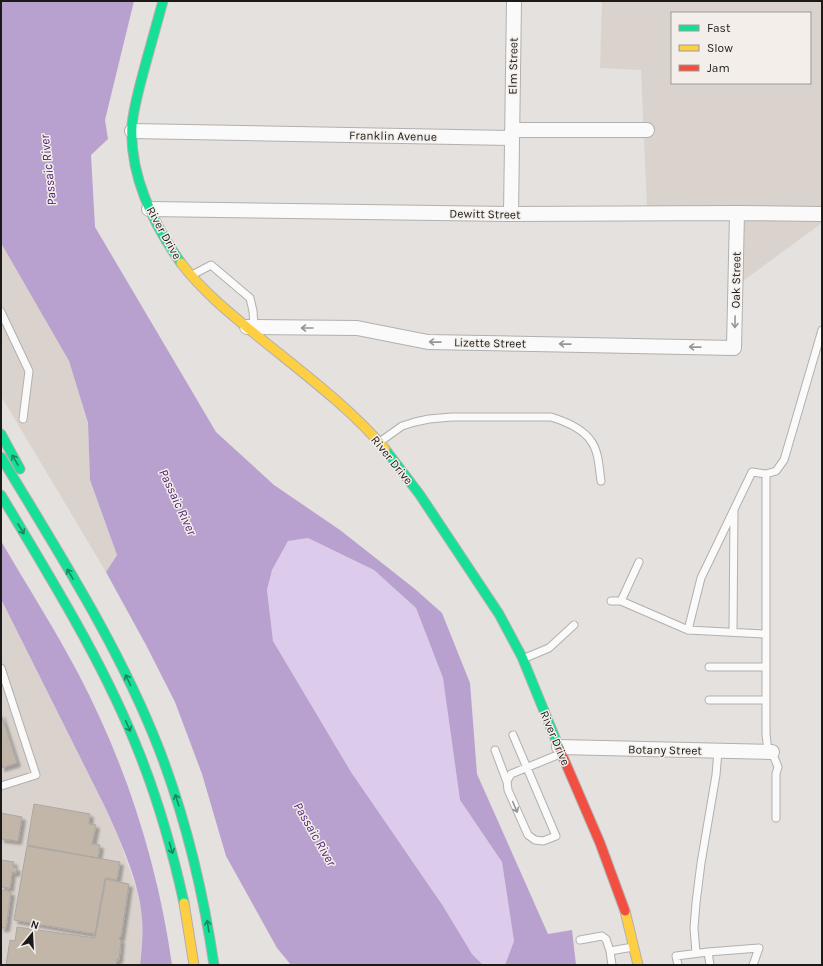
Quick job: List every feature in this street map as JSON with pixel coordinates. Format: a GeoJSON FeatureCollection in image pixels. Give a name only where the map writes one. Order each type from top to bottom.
{"type":"FeatureCollection","features":[{"type":"Feature","properties":{"kind":"main road","name":"River Drive"},"geometry":{"type":"LineString","coordinates":[[163,1],[141,80],[135,106],[132,131],[135,162],[149,208],[175,257],[190,276],[218,304],[250,327],[366,428],[390,454],[478,581],[510,633],[612,870],[626,910],[638,965]]}},
{"type":"Feature","properties":{"kind":"main road"},"geometry":{"type":"LineString","coordinates":[[1,434],[24,475]]}},
{"type":"Feature","properties":{"kind":"main road"},"geometry":{"type":"LineString","coordinates":[[1,457],[81,592],[116,656],[154,738],[181,813],[206,911],[214,965]]}},
{"type":"Feature","properties":{"kind":"main road"},"geometry":{"type":"LineString","coordinates":[[1,496],[75,621],[99,665],[129,727],[163,819],[187,914],[194,965]]}},
{"type":"Feature","properties":{"kind":"main road"},"geometry":{"type":"LineString","coordinates":[[61,539],[79,572],[116,656]]}},
{"type":"Feature","properties":{"kind":"main road"},"geometry":{"type":"LineString","coordinates":[[45,588],[99,665]]}},
{"type":"Feature","properties":{"kind":"street","name":"Elm Street"},"geometry":{"type":"LineString","coordinates":[[511,214],[514,1]]}},
{"type":"Feature","properties":{"kind":"street","name":"Franklin Avenue"},"geometry":{"type":"LineString","coordinates":[[132,131],[512,134],[647,130]]}},
{"type":"Feature","properties":{"kind":"street","name":"Dewitt Street"},"geometry":{"type":"LineString","coordinates":[[149,208],[511,214],[822,214]]}},
{"type":"Feature","properties":{"kind":"street","name":"Oak Street"},"geometry":{"type":"LineString","coordinates":[[734,348],[737,213]]}},
{"type":"Feature","properties":{"kind":"street","name":"Lizette Street"},"geometry":{"type":"LineString","coordinates":[[250,327],[357,328],[428,342],[734,348]]}},
{"type":"Feature","properties":{"kind":"street","name":"Botany Street"},"geometry":{"type":"LineString","coordinates":[[560,750],[770,752]]}},
{"type":"Feature","properties":{"kind":"lane"},"geometry":{"type":"LineString","coordinates":[[190,276],[211,265],[250,298],[253,311],[250,327]]}},
{"type":"Feature","properties":{"kind":"lane"},"geometry":{"type":"LineString","coordinates":[[1,312],[29,371],[23,419]]}},
{"type":"Feature","properties":{"kind":"lane"},"geometry":{"type":"LineString","coordinates":[[688,630],[701,578],[752,472],[766,474],[776,471],[784,460],[822,330]]}},
{"type":"Feature","properties":{"kind":"lane"},"geometry":{"type":"LineString","coordinates":[[379,442],[402,426],[415,422],[452,417],[551,417],[566,421],[591,441],[598,459],[601,481]]}},
{"type":"Feature","properties":{"kind":"lane"},"geometry":{"type":"LineString","coordinates":[[766,474],[766,734],[770,752],[778,767],[776,774],[776,818]]}},
{"type":"Feature","properties":{"kind":"lane"},"geometry":{"type":"LineString","coordinates":[[734,509],[734,632]]}},
{"type":"Feature","properties":{"kind":"lane"},"geometry":{"type":"LineString","coordinates":[[622,601],[639,562]]}},
{"type":"Feature","properties":{"kind":"lane"},"geometry":{"type":"LineString","coordinates":[[611,601],[622,601],[688,630],[766,634]]}},
{"type":"Feature","properties":{"kind":"lane"},"geometry":{"type":"LineString","coordinates":[[522,660],[549,648],[574,625]]}},
{"type":"Feature","properties":{"kind":"lane"},"geometry":{"type":"LineString","coordinates":[[709,667],[766,667]]}},
{"type":"Feature","properties":{"kind":"lane"},"geometry":{"type":"LineString","coordinates":[[1,668],[36,775],[1,786]]}},
{"type":"Feature","properties":{"kind":"lane"},"geometry":{"type":"LineString","coordinates":[[709,700],[766,700]]}},
{"type":"Feature","properties":{"kind":"lane"},"geometry":{"type":"LineString","coordinates":[[495,750],[507,782],[508,790],[528,835],[535,840],[543,841],[556,836],[513,735]]}},
{"type":"Feature","properties":{"kind":"lane"},"geometry":{"type":"LineString","coordinates":[[507,782],[511,774],[560,750]]}},
{"type":"Feature","properties":{"kind":"lane"},"geometry":{"type":"LineString","coordinates":[[696,953],[694,928],[696,903],[701,863],[716,775],[718,751]]}},
{"type":"Feature","properties":{"kind":"lane"},"geometry":{"type":"LineString","coordinates":[[580,940],[602,936],[606,939],[612,965]]}},
{"type":"Feature","properties":{"kind":"lane"},"geometry":{"type":"LineString","coordinates":[[610,951],[635,947]]}},
{"type":"Feature","properties":{"kind":"lane"},"geometry":{"type":"LineString","coordinates":[[678,965],[676,956],[758,948],[753,965]]}},
{"type":"Feature","properties":{"kind":"lane"},"geometry":{"type":"LineString","coordinates":[[708,952],[710,965]]}},
{"type":"Feature","properties":{"kind":"shaded area"},"geometry":{"type":"Polygon","coordinates":[[[602,1],[822,1],[822,223],[743,281],[740,211],[647,207],[641,70],[600,68],[602,1]]]}},
{"type":"Feature","properties":{"kind":"shaded area"},"geometry":{"type":"Polygon","coordinates":[[[1,243],[69,361],[88,424],[90,480],[117,555],[106,572],[1,396],[1,243]]]}},
{"type":"Feature","properties":{"kind":"shaded area"},"geometry":{"type":"Polygon","coordinates":[[[308,538],[374,570],[416,608],[443,678],[460,800],[502,862],[514,941],[505,965],[483,965],[472,954],[443,906],[351,772],[273,641],[267,590],[272,570],[288,541],[308,538]]]}},
{"type":"Feature","properties":{"kind":"shaded area"},"geometry":{"type":"Polygon","coordinates":[[[1,599],[105,807],[119,839],[138,894],[142,917],[140,965],[1,965],[1,599]]]}},
{"type":"Feature","properties":{"kind":"water","name":"Passaic River"},"geometry":{"type":"Polygon","coordinates":[[[1,1],[134,1],[105,120],[108,139],[91,155],[95,227],[216,432],[274,485],[340,530],[415,589],[442,613],[470,683],[477,774],[548,934],[572,930],[576,965],[505,965],[514,941],[502,862],[460,800],[443,678],[416,608],[374,570],[308,538],[288,541],[272,570],[267,590],[273,641],[351,772],[443,906],[472,954],[483,965],[291,965],[277,948],[226,856],[202,774],[175,702],[106,572],[117,555],[90,480],[88,423],[69,361],[1,243],[1,1]]]}},
{"type":"Feature","properties":{"kind":"water"},"geometry":{"type":"Polygon","coordinates":[[[1,541],[70,658],[96,709],[111,744],[138,816],[149,853],[166,927],[172,965],[140,965],[142,919],[133,876],[123,847],[105,807],[1,599],[1,541]]]}},
{"type":"Feature","properties":{"kind":"building"},"geometry":{"type":"Polygon","coordinates":[[[1,714],[17,763],[1,768],[1,714]]]}},
{"type":"Feature","properties":{"kind":"building"},"geometry":{"type":"Polygon","coordinates":[[[34,804],[90,814],[89,824],[96,825],[92,844],[100,845],[98,858],[27,845],[34,804]]]}},
{"type":"Feature","properties":{"kind":"building"},"geometry":{"type":"Polygon","coordinates":[[[1,813],[22,817],[18,841],[1,839],[1,813]]]}},
{"type":"Feature","properties":{"kind":"building"},"geometry":{"type":"Polygon","coordinates":[[[27,846],[120,862],[117,880],[105,878],[95,934],[14,920],[27,846]]]}},
{"type":"Feature","properties":{"kind":"building"},"geometry":{"type":"Polygon","coordinates":[[[1,860],[14,862],[13,867],[17,868],[16,873],[12,872],[10,888],[1,887],[1,860]]]}},
{"type":"Feature","properties":{"kind":"building"},"geometry":{"type":"Polygon","coordinates":[[[106,879],[129,884],[121,937],[119,939],[121,940],[119,960],[117,959],[116,965],[6,965],[10,940],[15,941],[17,927],[95,938],[106,879]]]}},
{"type":"Feature","properties":{"kind":"building"},"geometry":{"type":"Polygon","coordinates":[[[1,890],[11,892],[6,928],[1,928],[1,890]]]}},
{"type":"Feature","properties":{"kind":"traffic: fast"},"geometry":{"type":"LineString","coordinates":[[163,1],[136,103],[132,125],[132,143],[134,162],[145,198],[161,232],[181,263]]}},
{"type":"Feature","properties":{"kind":"traffic: fast"},"geometry":{"type":"LineString","coordinates":[[1,434],[20,469]]}},
{"type":"Feature","properties":{"kind":"traffic: fast"},"geometry":{"type":"LineString","coordinates":[[385,449],[420,495],[499,614],[522,657],[560,750]]}},
{"type":"Feature","properties":{"kind":"traffic: fast"},"geometry":{"type":"LineString","coordinates":[[1,457],[106,636],[143,711],[159,749],[169,775],[199,883],[214,965]]}},
{"type":"Feature","properties":{"kind":"traffic: fast"},"geometry":{"type":"LineString","coordinates":[[1,495],[76,622],[126,721],[147,773],[159,810],[184,903]]}},
{"type":"Feature","properties":{"kind":"traffic: slow"},"geometry":{"type":"LineString","coordinates":[[181,263],[218,303],[309,377],[356,419],[385,449]]}},
{"type":"Feature","properties":{"kind":"traffic: slow"},"geometry":{"type":"LineString","coordinates":[[184,903],[194,965]]}},
{"type":"Feature","properties":{"kind":"traffic: slow"},"geometry":{"type":"LineString","coordinates":[[625,911],[638,965]]}},
{"type":"Feature","properties":{"kind":"traffic: jam"},"geometry":{"type":"LineString","coordinates":[[560,750],[600,843],[625,911]]}}]}
